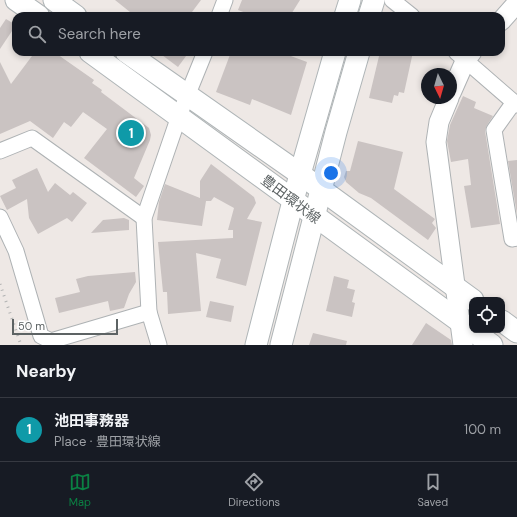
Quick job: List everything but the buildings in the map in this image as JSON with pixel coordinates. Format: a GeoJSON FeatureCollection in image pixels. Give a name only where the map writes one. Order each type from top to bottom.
{"type":"FeatureCollection","features":[{"type":"Feature","properties":{"kind":"main road"},"geometry":{"type":"LineString","coordinates":[[16,0],[33,12]]}},
{"type":"Feature","properties":{"kind":"main road"},"geometry":{"type":"LineString","coordinates":[[54,0],[70,12]]}},
{"type":"Feature","properties":{"kind":"main road"},"geometry":{"type":"LineString","coordinates":[[346,12],[350,0]]}},
{"type":"Feature","properties":{"kind":"main road"},"geometry":{"type":"LineString","coordinates":[[370,12],[374,0]]}},
{"type":"Feature","properties":{"kind":"main road","name":"豊田環状線"},"geometry":{"type":"LineString","coordinates":[[96,56],[460,324],[492,345]]}},
{"type":"Feature","properties":{"kind":"main road","name":"豊田環状線"},"geometry":{"type":"LineString","coordinates":[[132,56],[300,174],[469,298]]}},
{"type":"Feature","properties":{"kind":"main road"},"geometry":{"type":"LineString","coordinates":[[256,345],[300,174],[334,56]]}},
{"type":"Feature","properties":{"kind":"main road"},"geometry":{"type":"LineString","coordinates":[[281,345],[336,132],[358,56]]}},
{"type":"Feature","properties":{"kind":"street"},"geometry":{"type":"LineString","coordinates":[[220,12],[225,0]]}},
{"type":"Feature","properties":{"kind":"street"},"geometry":{"type":"LineString","coordinates":[[392,0],[407,12]]}},
{"type":"Feature","properties":{"kind":"street"},"geometry":{"type":"LineString","coordinates":[[505,16],[517,3]]}},
{"type":"Feature","properties":{"kind":"street"},"geometry":{"type":"LineString","coordinates":[[159,345],[149,312],[144,218],[179,116],[203,56]]}},
{"type":"Feature","properties":{"kind":"street"},"geometry":{"type":"LineString","coordinates":[[457,76],[464,56]]}},
{"type":"Feature","properties":{"kind":"street"},"geometry":{"type":"LineString","coordinates":[[467,56],[515,103],[494,130],[512,239],[517,238]]}},
{"type":"Feature","properties":{"kind":"street"},"geometry":{"type":"LineString","coordinates":[[446,104],[439,122],[436,142],[462,345]]}},
{"type":"Feature","properties":{"kind":"street"},"geometry":{"type":"LineString","coordinates":[[0,152],[32,138],[144,218]]}},
{"type":"Feature","properties":{"kind":"street"},"geometry":{"type":"LineString","coordinates":[[0,217],[16,251],[41,336],[45,342],[149,312]]}},
{"type":"Feature","properties":{"kind":"railway"},"geometry":{"type":"LineString","coordinates":[[0,284],[21,345]]}},
{"type":"Feature","properties":{"kind":"place","name":"池田事務器"},"geometry":{"type":"Point","coordinates":[131,133]}}]}
